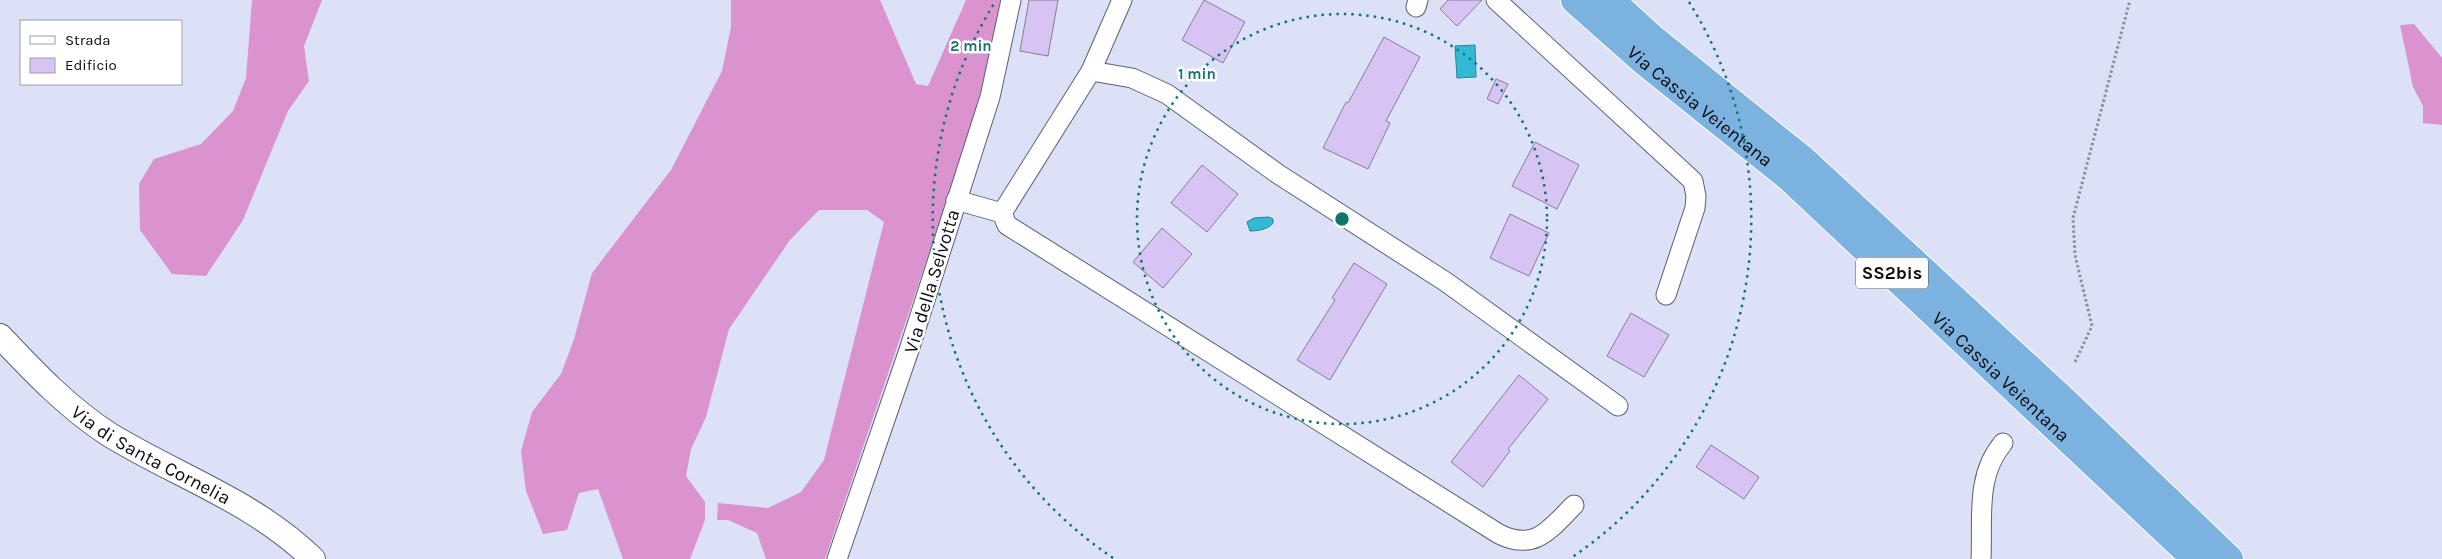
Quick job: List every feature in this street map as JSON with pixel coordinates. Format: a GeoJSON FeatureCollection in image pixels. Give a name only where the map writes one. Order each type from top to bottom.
{"type":"FeatureCollection","features":[{"type":"Feature","properties":{"kind":"highway","name":"Via Cassia Veientana"},"geometry":{"type":"LineString","coordinates":[[1575,0],[1644,61],[1788,177],[2196,559]]}},
{"type":"Feature","properties":{"kind":"highway","name":"Via Cassia Veientana"},"geometry":{"type":"LineString","coordinates":[[1610,0],[1654,40],[1803,160],[2063,400],[2228,559]]}},
{"type":"Feature","properties":{"kind":"street","name":"Via della Selvotta"},"geometry":{"type":"LineString","coordinates":[[837,559],[910,350],[990,97],[1011,0]]}},
{"type":"Feature","properties":{"kind":"street"},"geometry":{"type":"LineString","coordinates":[[1002,213],[1091,71],[1122,0]]}},
{"type":"Feature","properties":{"kind":"street"},"geometry":{"type":"LineString","coordinates":[[1496,0],[1693,181],[1696,196],[1694,208],[1666,295]]}},
{"type":"Feature","properties":{"kind":"street"},"geometry":{"type":"LineString","coordinates":[[1091,71],[1132,78],[1167,94],[1278,174],[1446,282],[1618,406]]}},
{"type":"Feature","properties":{"kind":"street"},"geometry":{"type":"LineString","coordinates":[[956,200],[1002,213],[1007,224],[1499,534],[1519,541],[1532,540],[1550,529],[1574,505]]}},
{"type":"Feature","properties":{"kind":"street","name":"Via di Santa Cornelia"},"geometry":{"type":"LineString","coordinates":[[0,336],[53,388],[107,433],[227,496],[283,534],[312,559]]}},
{"type":"Feature","properties":{"kind":"street"},"geometry":{"type":"LineString","coordinates":[[1981,559],[1983,483],[1990,462],[2003,443]]}},
{"type":"Feature","properties":{"kind":"path"},"geometry":{"type":"LineString","coordinates":[[2075,362],[2092,326],[2075,255],[2073,218],[2130,0]]}},
{"type":"Feature","properties":{"kind":"shaded area"},"geometry":{"type":"Polygon","coordinates":[[[252,0],[322,0],[304,46],[309,81],[288,111],[243,220],[206,276],[172,274],[140,230],[139,184],[154,159],[201,144],[233,111],[246,78],[252,0]]]}},
{"type":"Feature","properties":{"kind":"shaded area"},"geometry":{"type":"Polygon","coordinates":[[[731,0],[880,0],[916,84],[928,86],[966,0],[1006,0],[970,133],[825,559],[766,559],[757,533],[728,520],[717,520],[718,503],[768,508],[801,492],[824,460],[884,222],[867,210],[819,210],[790,240],[729,329],[706,417],[691,449],[686,476],[705,502],[705,520],[690,559],[623,559],[598,489],[579,493],[567,530],[543,534],[526,491],[521,451],[532,412],[561,374],[574,339],[592,273],[671,170],[722,71],[731,27],[731,0]]]}},
{"type":"Feature","properties":{"kind":"shaded area"},"geometry":{"type":"Polygon","coordinates":[[[2414,24],[2442,58],[2442,125],[2423,123],[2423,106],[2413,87],[2400,25],[2414,24]]]}},
{"type":"Feature","properties":{"kind":"water"},"geometry":{"type":"Polygon","coordinates":[[[1475,45],[1476,77],[1457,78],[1455,46],[1475,45]]]}},
{"type":"Feature","properties":{"kind":"water"},"geometry":{"type":"Polygon","coordinates":[[[1269,217],[1273,219],[1273,223],[1269,227],[1250,231],[1247,222],[1254,218],[1269,217]]]}},
{"type":"Feature","properties":{"kind":"building"},"geometry":{"type":"Polygon","coordinates":[[[1029,0],[1058,0],[1048,56],[1020,51],[1029,0]]]}},
{"type":"Feature","properties":{"kind":"building"},"geometry":{"type":"Polygon","coordinates":[[[1204,0],[1245,22],[1223,63],[1182,40],[1204,0]]]}},
{"type":"Feature","properties":{"kind":"building"},"geometry":{"type":"Polygon","coordinates":[[[1448,0],[1482,0],[1457,26],[1440,9],[1448,0]]]}},
{"type":"Feature","properties":{"kind":"building"},"geometry":{"type":"Polygon","coordinates":[[[1384,37],[1420,57],[1386,121],[1390,123],[1368,169],[1323,148],[1346,102],[1348,103],[1384,37]]]}},
{"type":"Feature","properties":{"kind":"building"},"geometry":{"type":"Polygon","coordinates":[[[1496,79],[1508,84],[1498,104],[1487,99],[1496,79]]]}},
{"type":"Feature","properties":{"kind":"building"},"geometry":{"type":"Polygon","coordinates":[[[1535,142],[1579,165],[1557,209],[1512,186],[1535,142]]]}},
{"type":"Feature","properties":{"kind":"building"},"geometry":{"type":"Polygon","coordinates":[[[1202,165],[1238,194],[1207,232],[1171,203],[1202,165]]]}},
{"type":"Feature","properties":{"kind":"building"},"geometry":{"type":"Polygon","coordinates":[[[1510,214],[1549,233],[1529,276],[1490,258],[1510,214]]]}},
{"type":"Feature","properties":{"kind":"building"},"geometry":{"type":"Polygon","coordinates":[[[1162,228],[1192,254],[1163,288],[1133,262],[1162,228]]]}},
{"type":"Feature","properties":{"kind":"building"},"geometry":{"type":"Polygon","coordinates":[[[1354,263],[1387,284],[1330,380],[1297,360],[1335,300],[1332,298],[1354,263]]]}},
{"type":"Feature","properties":{"kind":"building"},"geometry":{"type":"Polygon","coordinates":[[[1631,313],[1669,335],[1644,377],[1607,356],[1631,313]]]}},
{"type":"Feature","properties":{"kind":"building"},"geometry":{"type":"Polygon","coordinates":[[[1519,375],[1548,399],[1508,449],[1510,451],[1483,487],[1451,462],[1519,375]]]}},
{"type":"Feature","properties":{"kind":"building"},"geometry":{"type":"Polygon","coordinates":[[[1711,445],[1759,477],[1744,499],[1696,467],[1711,445]]]}}]}
